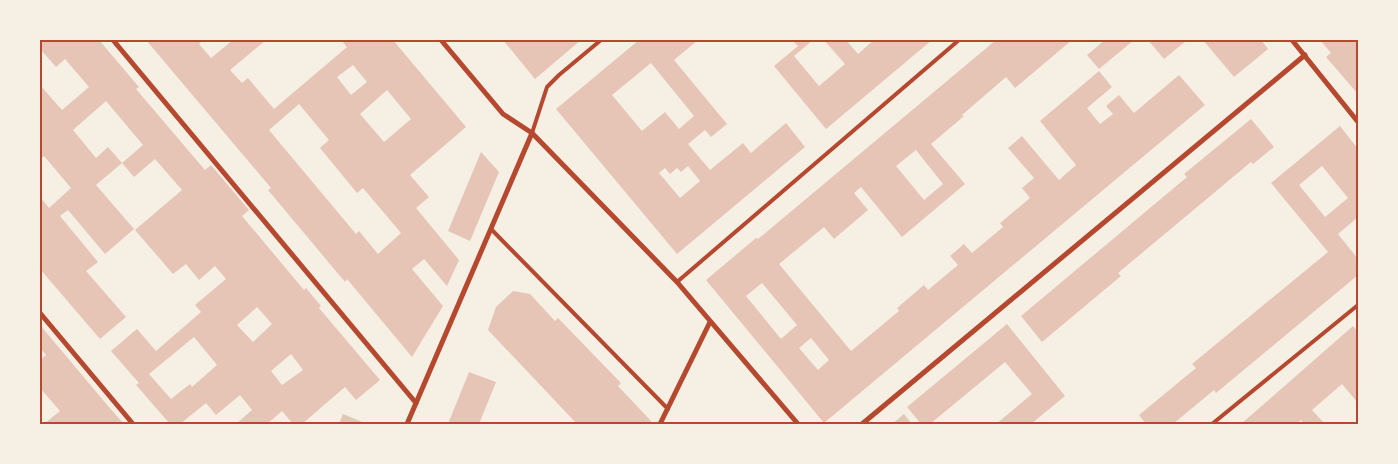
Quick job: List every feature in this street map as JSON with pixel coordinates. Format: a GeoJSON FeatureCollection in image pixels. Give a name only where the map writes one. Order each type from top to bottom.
{"type":"FeatureCollection","features":[{"type":"Feature","properties":{"kind":"street"},"geometry":{"type":"LineString","coordinates":[[113,40],[416,403]]}},
{"type":"Feature","properties":{"kind":"street"},"geometry":{"type":"LineString","coordinates":[[441,40],[503,114],[532,133],[677,282],[798,424]]}},
{"type":"Feature","properties":{"kind":"street"},"geometry":{"type":"LineString","coordinates":[[1292,40],[1358,122]]}},
{"type":"Feature","properties":{"kind":"street"},"geometry":{"type":"LineString","coordinates":[[862,424],[1304,55]]}},
{"type":"Feature","properties":{"kind":"street"},"geometry":{"type":"LineString","coordinates":[[408,424],[532,133]]}},
{"type":"Feature","properties":{"kind":"street"},"geometry":{"type":"LineString","coordinates":[[40,312],[133,424]]}},
{"type":"Feature","properties":{"kind":"street"},"geometry":{"type":"LineString","coordinates":[[660,424],[710,322]]}},
{"type":"Feature","properties":{"kind":"lane"},"geometry":{"type":"LineString","coordinates":[[532,133],[547,87],[601,40]]}},
{"type":"Feature","properties":{"kind":"lane"},"geometry":{"type":"LineString","coordinates":[[677,282],[959,40]]}},
{"type":"Feature","properties":{"kind":"lane"},"geometry":{"type":"LineString","coordinates":[[491,229],[668,409]]}},
{"type":"Feature","properties":{"kind":"lane"},"geometry":{"type":"LineString","coordinates":[[1212,424],[1358,305]]}},
{"type":"Feature","properties":{"kind":"building"},"geometry":{"type":"Polygon","coordinates":[[[40,40],[99,40],[139,87],[136,89],[205,170],[211,165],[249,210],[242,216],[304,290],[306,288],[321,306],[319,308],[380,380],[356,400],[345,387],[302,424],[293,424],[282,411],[267,424],[236,424],[252,410],[240,395],[216,415],[206,403],[180,424],[170,424],[136,385],[139,383],[111,351],[137,329],[156,351],[201,312],[195,305],[226,279],[215,266],[199,280],[186,264],[173,274],[135,230],[182,190],[155,159],[134,177],[122,163],[96,185],[134,229],[105,254],[68,210],[60,216],[98,262],[86,271],[126,317],[100,339],[40,269],[40,197],[49,208],[71,188],[44,156],[40,159],[40,85],[62,110],[89,87],[65,59],[56,67],[40,50],[40,40]],[[106,101],[73,130],[96,158],[108,147],[122,163],[143,145],[106,101]],[[257,307],[237,325],[253,342],[272,324],[257,307]],[[194,337],[149,374],[171,399],[190,384],[192,387],[217,365],[194,337]],[[291,354],[271,371],[282,385],[303,370],[291,354]]]}},
{"type":"Feature","properties":{"kind":"building"},"geometry":{"type":"Polygon","coordinates":[[[146,40],[203,40],[199,44],[211,58],[233,40],[266,40],[230,70],[242,83],[248,78],[274,109],[347,47],[341,40],[393,40],[466,127],[410,175],[429,197],[416,208],[459,260],[447,286],[424,259],[412,269],[443,306],[412,357],[347,279],[345,282],[268,190],[271,188],[146,40]],[[353,65],[337,77],[351,95],[367,82],[353,65]],[[387,90],[360,114],[384,142],[411,119],[387,90]],[[299,104],[269,130],[356,234],[359,231],[378,254],[401,233],[363,188],[357,193],[320,148],[329,140],[299,104]]]}},
{"type":"Feature","properties":{"kind":"building"},"geometry":{"type":"Polygon","coordinates":[[[503,40],[581,40],[535,79],[503,40]]]}},
{"type":"Feature","properties":{"kind":"building"},"geometry":{"type":"Polygon","coordinates":[[[639,40],[698,40],[674,60],[727,124],[711,137],[705,130],[688,144],[710,170],[743,143],[751,153],[786,123],[805,147],[677,254],[556,109],[639,40]],[[651,63],[612,95],[642,131],[665,112],[679,129],[694,116],[651,63]],[[688,166],[681,172],[677,168],[670,174],[665,168],[659,173],[680,198],[700,181],[688,166]]]}},
{"type":"Feature","properties":{"kind":"building"},"geometry":{"type":"Polygon","coordinates":[[[792,40],[813,40],[794,56],[819,86],[845,64],[824,40],[846,40],[858,54],[874,40],[932,40],[826,129],[774,66],[798,46],[792,40]]]}},
{"type":"Feature","properties":{"kind":"building"},"geometry":{"type":"Polygon","coordinates":[[[996,40],[1072,40],[1015,88],[1006,77],[931,144],[965,184],[902,237],[861,187],[854,193],[868,210],[834,239],[824,227],[779,264],[851,351],[899,311],[897,308],[924,285],[928,290],[958,265],[950,256],[964,244],[972,253],[1003,227],[1000,223],[1030,198],[1022,188],[1034,178],[1008,148],[1022,136],[1059,180],[1076,165],[1040,121],[1099,71],[1112,87],[1087,108],[1100,124],[1113,114],[1106,106],[1119,95],[1134,113],[1179,75],[1205,105],[824,423],[706,280],[756,238],[758,239],[996,40]],[[916,150],[896,166],[924,200],[943,184],[916,150]],[[762,283],[746,296],[781,339],[797,325],[762,283]],[[811,338],[799,348],[818,370],[829,360],[811,338]]]}},
{"type":"Feature","properties":{"kind":"building"},"geometry":{"type":"Polygon","coordinates":[[[1105,40],[1134,40],[1099,69],[1087,55],[1105,40]]]}},
{"type":"Feature","properties":{"kind":"building"},"geometry":{"type":"Polygon","coordinates":[[[1148,40],[1187,40],[1164,59],[1148,40]]]}},
{"type":"Feature","properties":{"kind":"building"},"geometry":{"type":"Polygon","coordinates":[[[1203,40],[1261,40],[1268,49],[1234,77],[1203,40]]]}},
{"type":"Feature","properties":{"kind":"building"},"geometry":{"type":"Polygon","coordinates":[[[1320,40],[1358,40],[1358,94],[1326,57],[1331,53],[1320,40]]]}},
{"type":"Feature","properties":{"kind":"building"},"geometry":{"type":"Polygon","coordinates":[[[1251,119],[1274,147],[1253,164],[1251,162],[1118,273],[1121,276],[1042,342],[1021,316],[1187,177],[1184,174],[1251,119]]]}},
{"type":"Feature","properties":{"kind":"building"},"geometry":{"type":"Polygon","coordinates":[[[1340,126],[1358,149],[1358,217],[1338,234],[1358,259],[1358,275],[1216,393],[1214,390],[1173,424],[1146,424],[1139,415],[1196,368],[1192,364],[1328,252],[1271,183],[1340,126]],[[1322,166],[1299,185],[1325,217],[1348,198],[1322,166]]]}},
{"type":"Feature","properties":{"kind":"building"},"geometry":{"type":"Polygon","coordinates":[[[481,152],[499,172],[470,241],[448,231],[481,152]]]}},
{"type":"Feature","properties":{"kind":"building"},"geometry":{"type":"Polygon","coordinates":[[[513,291],[530,294],[555,321],[558,318],[621,383],[618,386],[651,421],[649,424],[577,424],[488,330],[496,307],[513,291]]]}},
{"type":"Feature","properties":{"kind":"building"},"geometry":{"type":"Polygon","coordinates":[[[1007,324],[1065,396],[1031,424],[996,424],[1032,394],[1005,362],[930,424],[921,424],[907,407],[1007,324]]]}},
{"type":"Feature","properties":{"kind":"building"},"geometry":{"type":"Polygon","coordinates":[[[40,325],[124,424],[44,424],[60,411],[40,388],[40,360],[46,355],[40,348],[40,325]]]}},
{"type":"Feature","properties":{"kind":"building"},"geometry":{"type":"Polygon","coordinates":[[[1353,326],[1358,332],[1358,403],[1342,384],[1312,410],[1325,424],[1304,424],[1301,420],[1297,424],[1241,424],[1353,326]]]}},
{"type":"Feature","properties":{"kind":"building"},"geometry":{"type":"Polygon","coordinates":[[[469,372],[496,382],[479,424],[448,424],[469,372]]]}},
{"type":"Feature","properties":{"kind":"building"},"geometry":{"type":"Polygon","coordinates":[[[343,414],[367,424],[339,424],[343,414]]]}},
{"type":"Feature","properties":{"kind":"building"},"geometry":{"type":"Polygon","coordinates":[[[904,414],[912,424],[892,424],[904,414]]]}}]}
